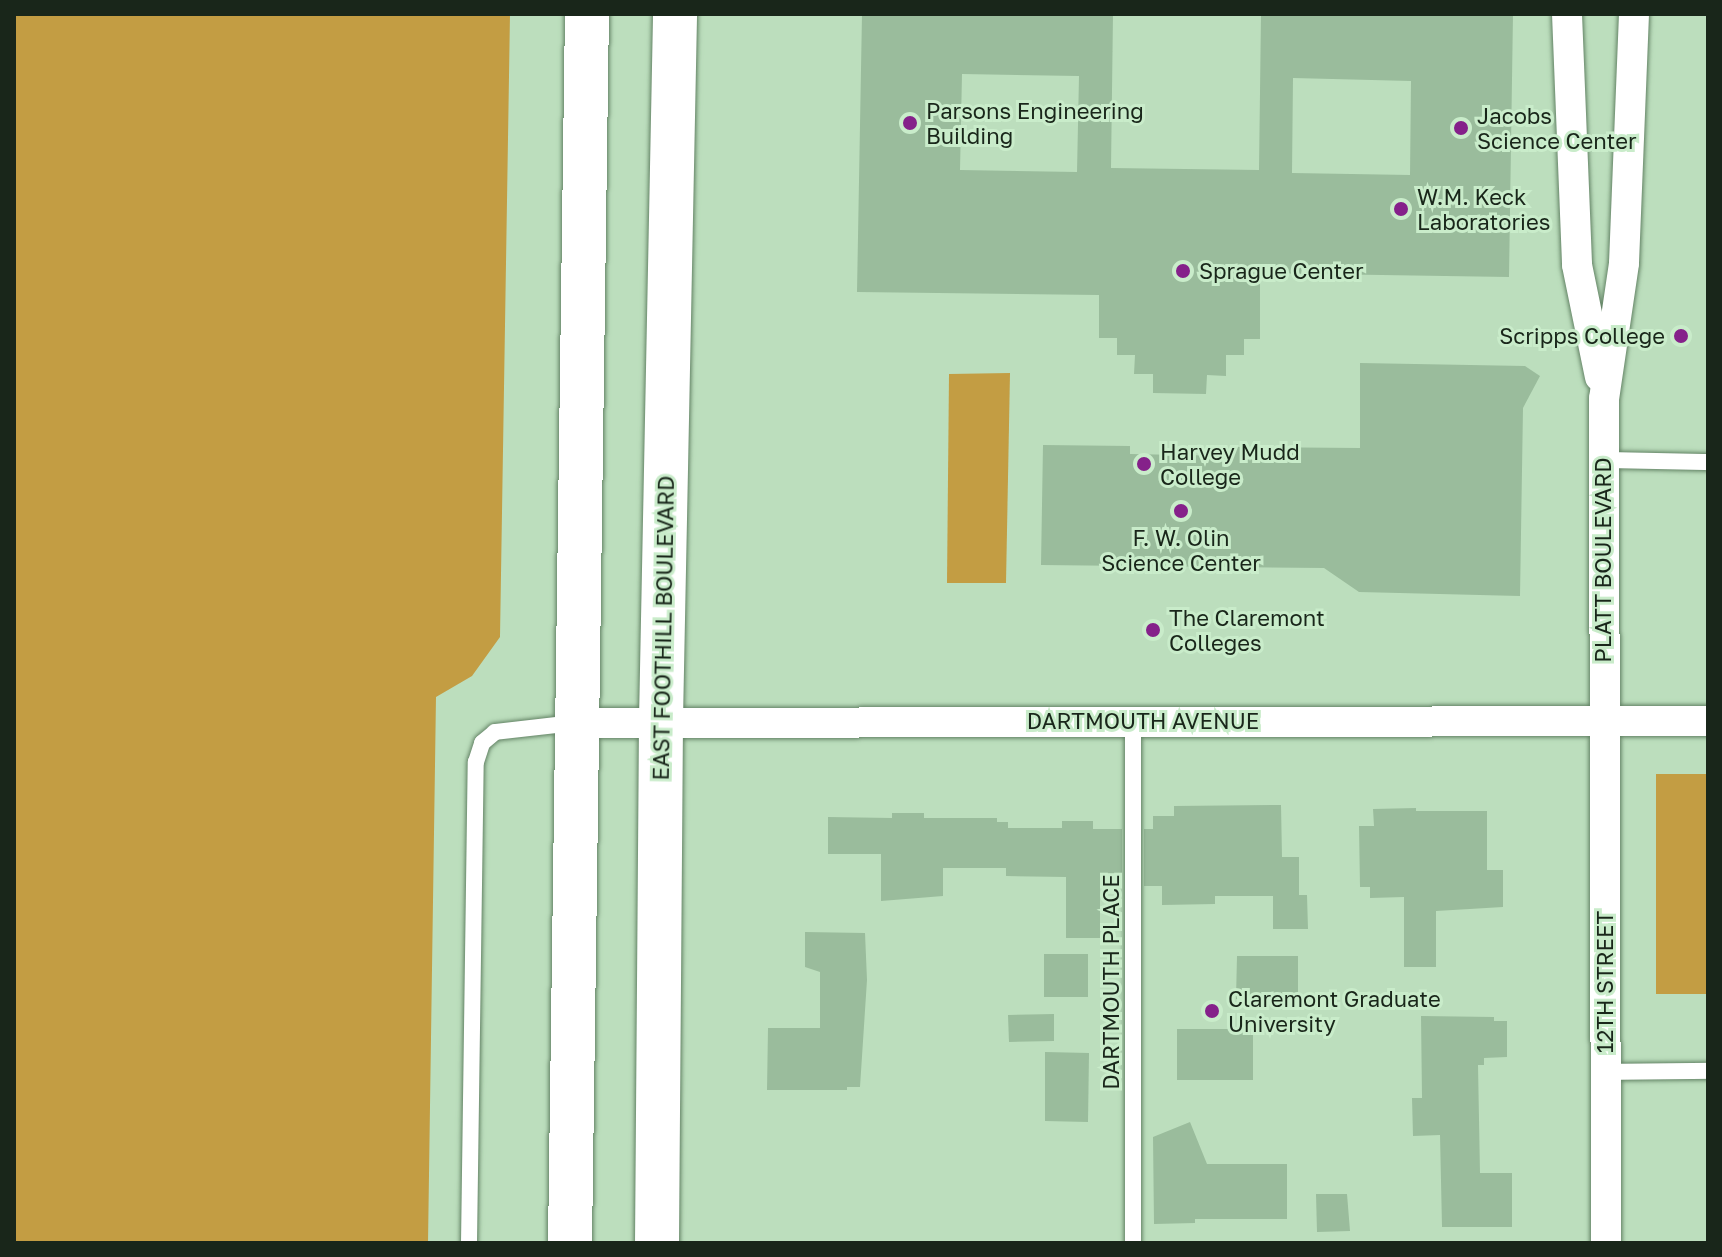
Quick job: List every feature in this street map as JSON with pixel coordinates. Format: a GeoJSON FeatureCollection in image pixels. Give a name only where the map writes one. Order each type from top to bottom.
{"type":"FeatureCollection","features":[{"type":"Feature","properties":{"kind":"main road"},"geometry":{"type":"LineString","coordinates":[[570,1243],[587,14]]}},
{"type":"Feature","properties":{"kind":"main road","name":"EAST FOOTHILL BOULEVARD"},"geometry":{"type":"LineString","coordinates":[[657,1243],[661,720],[675,14]]}},
{"type":"Feature","properties":{"kind":"street","name":"PLATT BOULEVARD"},"geometry":{"type":"LineString","coordinates":[[1567,14],[1577,265],[1604,399]]}},
{"type":"Feature","properties":{"kind":"street","name":"PLATT BOULEVARD"},"geometry":{"type":"LineString","coordinates":[[1602,722],[1604,399],[1624,263],[1634,14]]}},
{"type":"Feature","properties":{"kind":"street","name":"DARTMOUTH AVENUE"},"geometry":{"type":"LineString","coordinates":[[578,723],[661,720],[1708,721]]}},
{"type":"Feature","properties":{"kind":"street","name":"12TH STREET"},"geometry":{"type":"LineString","coordinates":[[1602,722],[1606,1243]]}},
{"type":"Feature","properties":{"kind":"lane"},"geometry":{"type":"LineString","coordinates":[[1604,460],[1708,462]]}},
{"type":"Feature","properties":{"kind":"lane","name":"DARTMOUTH PLACE"},"geometry":{"type":"LineString","coordinates":[[1133,721],[1133,1243]]}},
{"type":"Feature","properties":{"kind":"lane"},"geometry":{"type":"LineString","coordinates":[[469,1243],[476,762],[482,743],[495,732],[578,723]]}},
{"type":"Feature","properties":{"kind":"lane"},"geometry":{"type":"LineString","coordinates":[[1605,1072],[1708,1071]]}},
{"type":"Feature","properties":{"kind":"shaded area"},"geometry":{"type":"Polygon","coordinates":[[[14,14],[510,14],[500,637],[472,676],[436,697],[428,1243],[14,1243],[14,14]]]}},
{"type":"Feature","properties":{"kind":"shaded area"},"geometry":{"type":"Polygon","coordinates":[[[1010,373],[1006,583],[947,583],[949,374],[1010,373]]]}},
{"type":"Feature","properties":{"kind":"shaded area"},"geometry":{"type":"Polygon","coordinates":[[[1656,774],[1708,774],[1708,994],[1656,994],[1656,774]]]}},
{"type":"Feature","properties":{"kind":"building"},"geometry":{"type":"Polygon","coordinates":[[[862,14],[1113,14],[1111,168],[1259,170],[1261,14],[1513,14],[1509,277],[1260,273],[1260,339],[1244,339],[1244,355],[1226,355],[1226,376],[1207,375],[1206,394],[1153,393],[1153,374],[1134,374],[1135,355],[1117,355],[1117,338],[1099,338],[1099,295],[857,292],[862,14]],[[962,74],[960,170],[1077,172],[1079,76],[962,74]],[[1293,78],[1292,173],[1410,175],[1411,81],[1293,78]]]}},
{"type":"Feature","properties":{"kind":"building"},"geometry":{"type":"Polygon","coordinates":[[[1360,363],[1525,366],[1540,376],[1523,408],[1520,596],[1359,592],[1324,568],[1041,565],[1043,445],[1130,446],[1130,454],[1234,456],[1234,447],[1360,448],[1360,363]]]}},
{"type":"Feature","properties":{"kind":"building"},"geometry":{"type":"Polygon","coordinates":[[[1281,805],[1282,857],[1299,857],[1299,895],[1307,895],[1308,929],[1273,929],[1273,896],[1215,896],[1215,904],[1162,905],[1162,886],[1144,886],[1144,829],[1153,829],[1153,816],[1174,816],[1174,806],[1281,805]]]}},
{"type":"Feature","properties":{"kind":"building"},"geometry":{"type":"Polygon","coordinates":[[[1416,808],[1416,811],[1487,811],[1487,870],[1503,870],[1503,907],[1436,911],[1436,967],[1404,967],[1404,897],[1370,898],[1370,887],[1360,887],[1359,826],[1374,826],[1373,809],[1416,808]]]}},
{"type":"Feature","properties":{"kind":"building"},"geometry":{"type":"Polygon","coordinates":[[[892,813],[924,813],[924,818],[997,818],[997,822],[1008,822],[1008,828],[1062,828],[1062,821],[1093,821],[1093,829],[1122,829],[1122,886],[1100,886],[1100,938],[1066,938],[1066,877],[1006,876],[1006,868],[943,868],[943,896],[881,901],[881,854],[828,854],[828,817],[892,818],[892,813]]]}},
{"type":"Feature","properties":{"kind":"building"},"geometry":{"type":"Polygon","coordinates":[[[805,932],[865,933],[867,980],[860,1087],[847,1087],[847,1090],[767,1090],[768,1028],[820,1028],[820,972],[805,967],[805,932]]]}},
{"type":"Feature","properties":{"kind":"building"},"geometry":{"type":"Polygon","coordinates":[[[1044,954],[1088,954],[1088,997],[1044,997],[1044,954]]]}},
{"type":"Feature","properties":{"kind":"building"},"geometry":{"type":"Polygon","coordinates":[[[1237,956],[1298,956],[1298,999],[1236,999],[1237,956]]]}},
{"type":"Feature","properties":{"kind":"building"},"geometry":{"type":"Polygon","coordinates":[[[1054,1014],[1054,1041],[1009,1042],[1008,1015],[1054,1014]]]}},
{"type":"Feature","properties":{"kind":"building"},"geometry":{"type":"Polygon","coordinates":[[[1421,1016],[1494,1017],[1494,1021],[1507,1021],[1507,1057],[1484,1058],[1484,1065],[1478,1065],[1480,1173],[1512,1173],[1512,1227],[1442,1227],[1440,1135],[1413,1136],[1412,1098],[1422,1098],[1421,1016]]]}},
{"type":"Feature","properties":{"kind":"building"},"geometry":{"type":"Polygon","coordinates":[[[1177,1029],[1253,1029],[1253,1080],[1177,1080],[1177,1029]]]}},
{"type":"Feature","properties":{"kind":"building"},"geometry":{"type":"Polygon","coordinates":[[[1045,1052],[1089,1053],[1088,1122],[1045,1121],[1045,1052]]]}},
{"type":"Feature","properties":{"kind":"building"},"geometry":{"type":"Polygon","coordinates":[[[1190,1122],[1207,1164],[1287,1164],[1287,1219],[1195,1219],[1195,1223],[1154,1224],[1153,1137],[1190,1122]]]}},
{"type":"Feature","properties":{"kind":"building"},"geometry":{"type":"Polygon","coordinates":[[[1316,1194],[1347,1194],[1350,1231],[1317,1232],[1316,1194]]]}},
{"type":"Feature","properties":{"kind":"place","name":"Parsons Engineering Building"},"geometry":{"type":"Point","coordinates":[910,123]}},
{"type":"Feature","properties":{"kind":"place","name":"Jacobs Science Center"},"geometry":{"type":"Point","coordinates":[1461,128]}},
{"type":"Feature","properties":{"kind":"place","name":"W.M. Keck Laboratories"},"geometry":{"type":"Point","coordinates":[1401,209]}},
{"type":"Feature","properties":{"kind":"place","name":"Sprague Center"},"geometry":{"type":"Point","coordinates":[1183,271]}},
{"type":"Feature","properties":{"kind":"place","name":"Scripps College"},"geometry":{"type":"Point","coordinates":[1681,336]}},
{"type":"Feature","properties":{"kind":"place","name":"Harvey Mudd College"},"geometry":{"type":"Point","coordinates":[1144,464]}},
{"type":"Feature","properties":{"kind":"place","name":"F. W. Olin Science Center"},"geometry":{"type":"Point","coordinates":[1181,511]}},
{"type":"Feature","properties":{"kind":"place","name":"The Claremont Colleges"},"geometry":{"type":"Point","coordinates":[1153,630]}},
{"type":"Feature","properties":{"kind":"place","name":"Claremont Graduate University"},"geometry":{"type":"Point","coordinates":[1212,1011]}}]}
